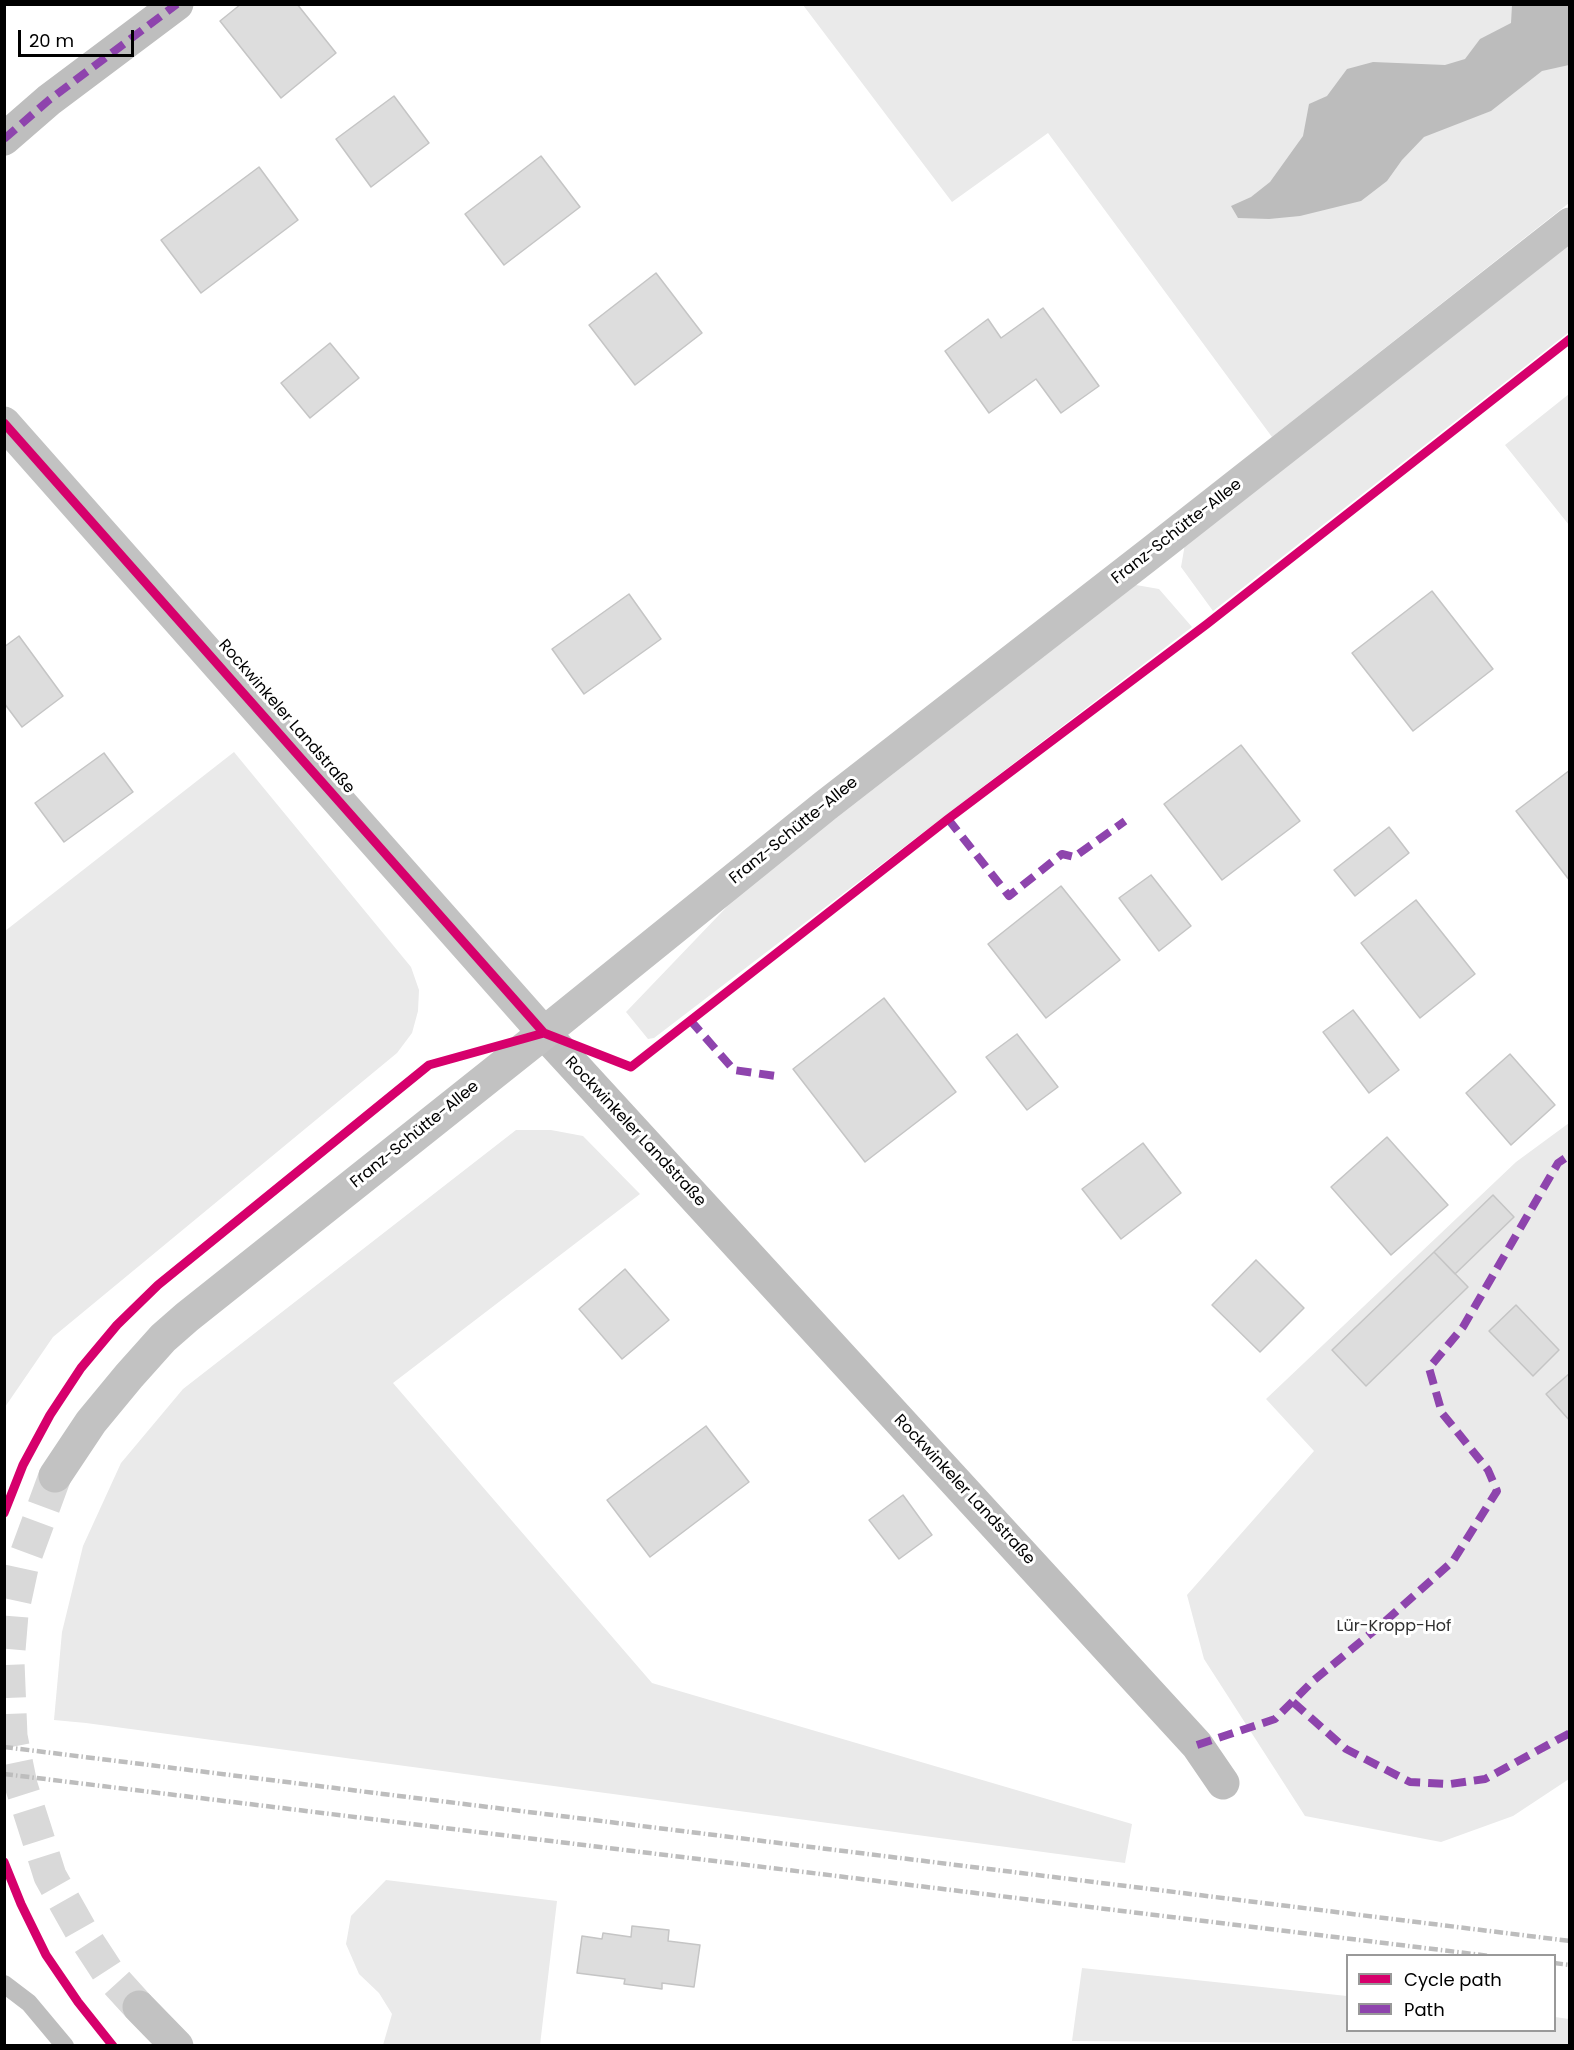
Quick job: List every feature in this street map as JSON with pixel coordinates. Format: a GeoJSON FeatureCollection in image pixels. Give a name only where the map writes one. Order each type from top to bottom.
{"type":"FeatureCollection","features":[{"type":"Feature","properties":{"kind":"main road","name":"Franz-Schütte-Allee"},"geometry":{"type":"LineString","coordinates":[[55,1476],[92,1422],[164,1338],[187,1317],[825,806],[1569,224]]}},
{"type":"Feature","properties":{"kind":"main road","name":"Rockwinkeler Landstraße"},"geometry":{"type":"LineString","coordinates":[[4,423],[544,1033]]}},
{"type":"Feature","properties":{"kind":"main road"},"geometry":{"type":"LineString","coordinates":[[139,2007],[177,2046]]}},
{"type":"Feature","properties":{"kind":"street"},"geometry":{"type":"LineString","coordinates":[[4,140],[49,100],[177,4]]}},
{"type":"Feature","properties":{"kind":"street","name":"Rockwinkeler Landstraße"},"geometry":{"type":"LineString","coordinates":[[544,1033],[1197,1744],[1223,1783]]}},
{"type":"Feature","properties":{"kind":"lane"},"geometry":{"type":"LineString","coordinates":[[4,1984],[29,2003],[65,2046]]}},
{"type":"Feature","properties":{"kind":"green space"},"geometry":{"type":"Polygon","coordinates":[[[803,5],[1569,5],[1569,203],[1272,437],[1048,133],[952,202],[803,5]]]}},
{"type":"Feature","properties":{"kind":"green space"},"geometry":{"type":"Polygon","coordinates":[[[1569,243],[1569,332],[1213,611],[1181,567],[1185,544],[1569,243]]]}},
{"type":"Feature","properties":{"kind":"green space"},"geometry":{"type":"Polygon","coordinates":[[[1569,394],[1569,525],[1505,445],[1569,394]]]}},
{"type":"Feature","properties":{"kind":"green space"},"geometry":{"type":"Polygon","coordinates":[[[1136,585],[1159,589],[1192,627],[654,1038],[648,1039],[626,1012],[741,892],[1136,585]]]}},
{"type":"Feature","properties":{"kind":"green space"},"geometry":{"type":"Polygon","coordinates":[[[234,752],[411,967],[419,990],[418,1011],[412,1033],[397,1053],[53,1337],[5,1407],[5,931],[234,752]]]}},
{"type":"Feature","properties":{"kind":"green space","name":"Lür-Kropp-Hof"},"geometry":{"type":"Polygon","coordinates":[[[1569,1123],[1569,1779],[1513,1816],[1441,1842],[1305,1816],[1204,1659],[1187,1595],[1314,1451],[1266,1399],[1516,1162],[1569,1123]]]}},
{"type":"Feature","properties":{"kind":"green space"},"geometry":{"type":"Polygon","coordinates":[[[516,1130],[551,1130],[583,1136],[640,1194],[393,1383],[652,1683],[1132,1824],[1125,1863],[54,1720],[62,1632],[83,1546],[121,1463],[183,1389],[516,1130]]]}},
{"type":"Feature","properties":{"kind":"green space"},"geometry":{"type":"Polygon","coordinates":[[[386,1880],[557,1901],[540,2045],[383,2045],[392,2014],[379,1993],[359,1974],[346,1944],[351,1916],[386,1880]]]}},
{"type":"Feature","properties":{"kind":"green space"},"geometry":{"type":"Polygon","coordinates":[[[1082,1968],[1346,1996],[1346,2032],[1556,2032],[1556,2017],[1569,2019],[1569,2045],[1072,2041],[1082,1968]]]}},
{"type":"Feature","properties":{"kind":"shaded area"},"geometry":{"type":"Polygon","coordinates":[[[1512,5],[1569,5],[1569,65],[1542,71],[1491,111],[1424,137],[1402,160],[1387,181],[1361,201],[1300,216],[1269,219],[1238,218],[1231,206],[1251,197],[1270,182],[1303,136],[1309,104],[1327,96],[1347,69],[1373,62],[1445,65],[1465,59],[1480,39],[1511,23],[1512,5]]]}},
{"type":"Feature","properties":{"kind":"building"},"geometry":{"type":"Polygon","coordinates":[[[241,4],[297,4],[336,53],[281,98],[220,21],[241,4]]]}},
{"type":"Feature","properties":{"kind":"building"},"geometry":{"type":"Polygon","coordinates":[[[394,96],[429,143],[371,187],[336,139],[394,96]]]}},
{"type":"Feature","properties":{"kind":"building"},"geometry":{"type":"Polygon","coordinates":[[[541,156],[580,207],[504,265],[465,214],[541,156]]]}},
{"type":"Feature","properties":{"kind":"building"},"geometry":{"type":"Polygon","coordinates":[[[259,167],[298,220],[201,293],[161,240],[259,167]]]}},
{"type":"Feature","properties":{"kind":"building"},"geometry":{"type":"Polygon","coordinates":[[[656,273],[702,333],[635,385],[589,325],[656,273]]]}},
{"type":"Feature","properties":{"kind":"building"},"geometry":{"type":"Polygon","coordinates":[[[1043,308],[1099,386],[1061,413],[1036,379],[989,413],[945,351],[988,319],[1001,338],[1043,308]]]}},
{"type":"Feature","properties":{"kind":"building"},"geometry":{"type":"Polygon","coordinates":[[[330,343],[359,378],[310,418],[281,383],[330,343]]]}},
{"type":"Feature","properties":{"kind":"building"},"geometry":{"type":"Polygon","coordinates":[[[1432,591],[1493,669],[1413,731],[1352,653],[1432,591]]]}},
{"type":"Feature","properties":{"kind":"building"},"geometry":{"type":"Polygon","coordinates":[[[629,594],[661,639],[584,694],[552,649],[629,594]]]}},
{"type":"Feature","properties":{"kind":"building"},"geometry":{"type":"Polygon","coordinates":[[[19,636],[63,696],[22,727],[4,703],[4,647],[19,636]]]}},
{"type":"Feature","properties":{"kind":"building"},"geometry":{"type":"Polygon","coordinates":[[[1241,745],[1300,821],[1222,880],[1164,804],[1241,745]]]}},
{"type":"Feature","properties":{"kind":"building"},"geometry":{"type":"Polygon","coordinates":[[[104,753],[133,792],[64,842],[35,803],[104,753]]]}},
{"type":"Feature","properties":{"kind":"building"},"geometry":{"type":"Polygon","coordinates":[[[1570,770],[1570,881],[1516,811],[1570,770]]]}},
{"type":"Feature","properties":{"kind":"building"},"geometry":{"type":"Polygon","coordinates":[[[1389,827],[1409,853],[1355,896],[1334,870],[1389,827]]]}},
{"type":"Feature","properties":{"kind":"building"},"geometry":{"type":"Polygon","coordinates":[[[1151,875],[1191,926],[1159,951],[1119,898],[1151,875]]]}},
{"type":"Feature","properties":{"kind":"building"},"geometry":{"type":"Polygon","coordinates":[[[1061,886],[1120,960],[1046,1018],[988,944],[1061,886]]]}},
{"type":"Feature","properties":{"kind":"building"},"geometry":{"type":"Polygon","coordinates":[[[1416,900],[1475,974],[1420,1018],[1361,943],[1416,900]]]}},
{"type":"Feature","properties":{"kind":"building"},"geometry":{"type":"Polygon","coordinates":[[[884,998],[956,1092],[865,1162],[793,1069],[884,998]]]}},
{"type":"Feature","properties":{"kind":"building"},"geometry":{"type":"Polygon","coordinates":[[[1353,1010],[1399,1070],[1369,1093],[1323,1032],[1353,1010]]]}},
{"type":"Feature","properties":{"kind":"building"},"geometry":{"type":"Polygon","coordinates":[[[1017,1034],[1058,1087],[1027,1110],[986,1057],[1017,1034]]]}},
{"type":"Feature","properties":{"kind":"building"},"geometry":{"type":"Polygon","coordinates":[[[1510,1054],[1555,1105],[1511,1145],[1466,1093],[1510,1054]]]}},
{"type":"Feature","properties":{"kind":"building"},"geometry":{"type":"Polygon","coordinates":[[[1387,1137],[1448,1205],[1391,1255],[1331,1187],[1387,1137]]]}},
{"type":"Feature","properties":{"kind":"building"},"geometry":{"type":"Polygon","coordinates":[[[1143,1143],[1181,1193],[1121,1239],[1082,1189],[1143,1143]]]}},
{"type":"Feature","properties":{"kind":"building"},"geometry":{"type":"Polygon","coordinates":[[[1493,1195],[1514,1217],[1455,1274],[1434,1252],[1493,1195]]]}},
{"type":"Feature","properties":{"kind":"building"},"geometry":{"type":"Polygon","coordinates":[[[1434,1252],[1468,1287],[1366,1386],[1332,1350],[1434,1252]]]}},
{"type":"Feature","properties":{"kind":"building"},"geometry":{"type":"Polygon","coordinates":[[[1256,1260],[1304,1308],[1260,1352],[1212,1305],[1256,1260]]]}},
{"type":"Feature","properties":{"kind":"building"},"geometry":{"type":"Polygon","coordinates":[[[625,1269],[669,1320],[622,1359],[579,1309],[625,1269]]]}},
{"type":"Feature","properties":{"kind":"building"},"geometry":{"type":"Polygon","coordinates":[[[1516,1305],[1559,1350],[1533,1376],[1489,1331],[1516,1305]]]}},
{"type":"Feature","properties":{"kind":"building"},"geometry":{"type":"Polygon","coordinates":[[[1570,1373],[1570,1421],[1546,1394],[1570,1373]]]}},
{"type":"Feature","properties":{"kind":"building"},"geometry":{"type":"Polygon","coordinates":[[[706,1426],[749,1482],[650,1557],[607,1500],[706,1426]]]}},
{"type":"Feature","properties":{"kind":"building"},"geometry":{"type":"Polygon","coordinates":[[[903,1495],[932,1535],[899,1559],[869,1520],[903,1495]]]}},
{"type":"Feature","properties":{"kind":"building"},"geometry":{"type":"Polygon","coordinates":[[[632,1926],[669,1930],[668,1941],[700,1945],[694,1987],[662,1983],[662,1989],[624,1984],[625,1979],[577,1973],[582,1936],[602,1939],[603,1933],[631,1937],[632,1926]]]}},
{"type":"Feature","properties":{"kind":"tunnel"},"geometry":{"type":"LineString","coordinates":[[55,1476],[23,1563],[12,1614],[8,1662],[11,1736],[21,1785],[50,1876],[81,1931],[109,1974],[139,2007]]}},
{"type":"Feature","properties":{"kind":"railway"},"geometry":{"type":"LineString","coordinates":[[4,1747],[1570,1941]]}},
{"type":"Feature","properties":{"kind":"railway"},"geometry":{"type":"LineString","coordinates":[[4,1774],[1474,1954]]}},
{"type":"Feature","properties":{"kind":"railway"},"geometry":{"type":"LineString","coordinates":[[1556,1963],[1570,1965]]}},
{"type":"Feature","properties":{"kind":"marked path"},"geometry":{"type":"LineString","coordinates":[[4,139],[49,100],[177,4]]}},
{"type":"Feature","properties":{"kind":"marked path"},"geometry":{"type":"LineString","coordinates":[[948,819],[1009,896],[1062,854],[1074,857],[1125,821]]}},
{"type":"Feature","properties":{"kind":"marked path"},"geometry":{"type":"LineString","coordinates":[[690,1020],[734,1070],[776,1076]]}},
{"type":"Feature","properties":{"kind":"marked path"},"geometry":{"type":"LineString","coordinates":[[1197,1745],[1275,1719],[1313,1681],[1453,1561],[1497,1491],[1488,1470],[1442,1413],[1429,1368],[1463,1327],[1558,1163],[1570,1155]]}},
{"type":"Feature","properties":{"kind":"marked path"},"geometry":{"type":"LineString","coordinates":[[1293,1702],[1346,1749],[1410,1782],[1450,1784],[1485,1779],[1570,1733]]}},
{"type":"Feature","properties":{"kind":"cycle path"},"geometry":{"type":"LineString","coordinates":[[4,1513],[23,1465],[50,1415],[81,1368],[117,1325],[158,1285],[429,1065],[544,1033],[631,1067],[948,819],[1207,624],[1570,339]]}},
{"type":"Feature","properties":{"kind":"cycle path"},"geometry":{"type":"LineString","coordinates":[[4,423],[544,1033]]}},
{"type":"Feature","properties":{"kind":"cycle path"},"geometry":{"type":"LineString","coordinates":[[4,1862],[46,1955],[78,2002],[113,2046]]}}]}
